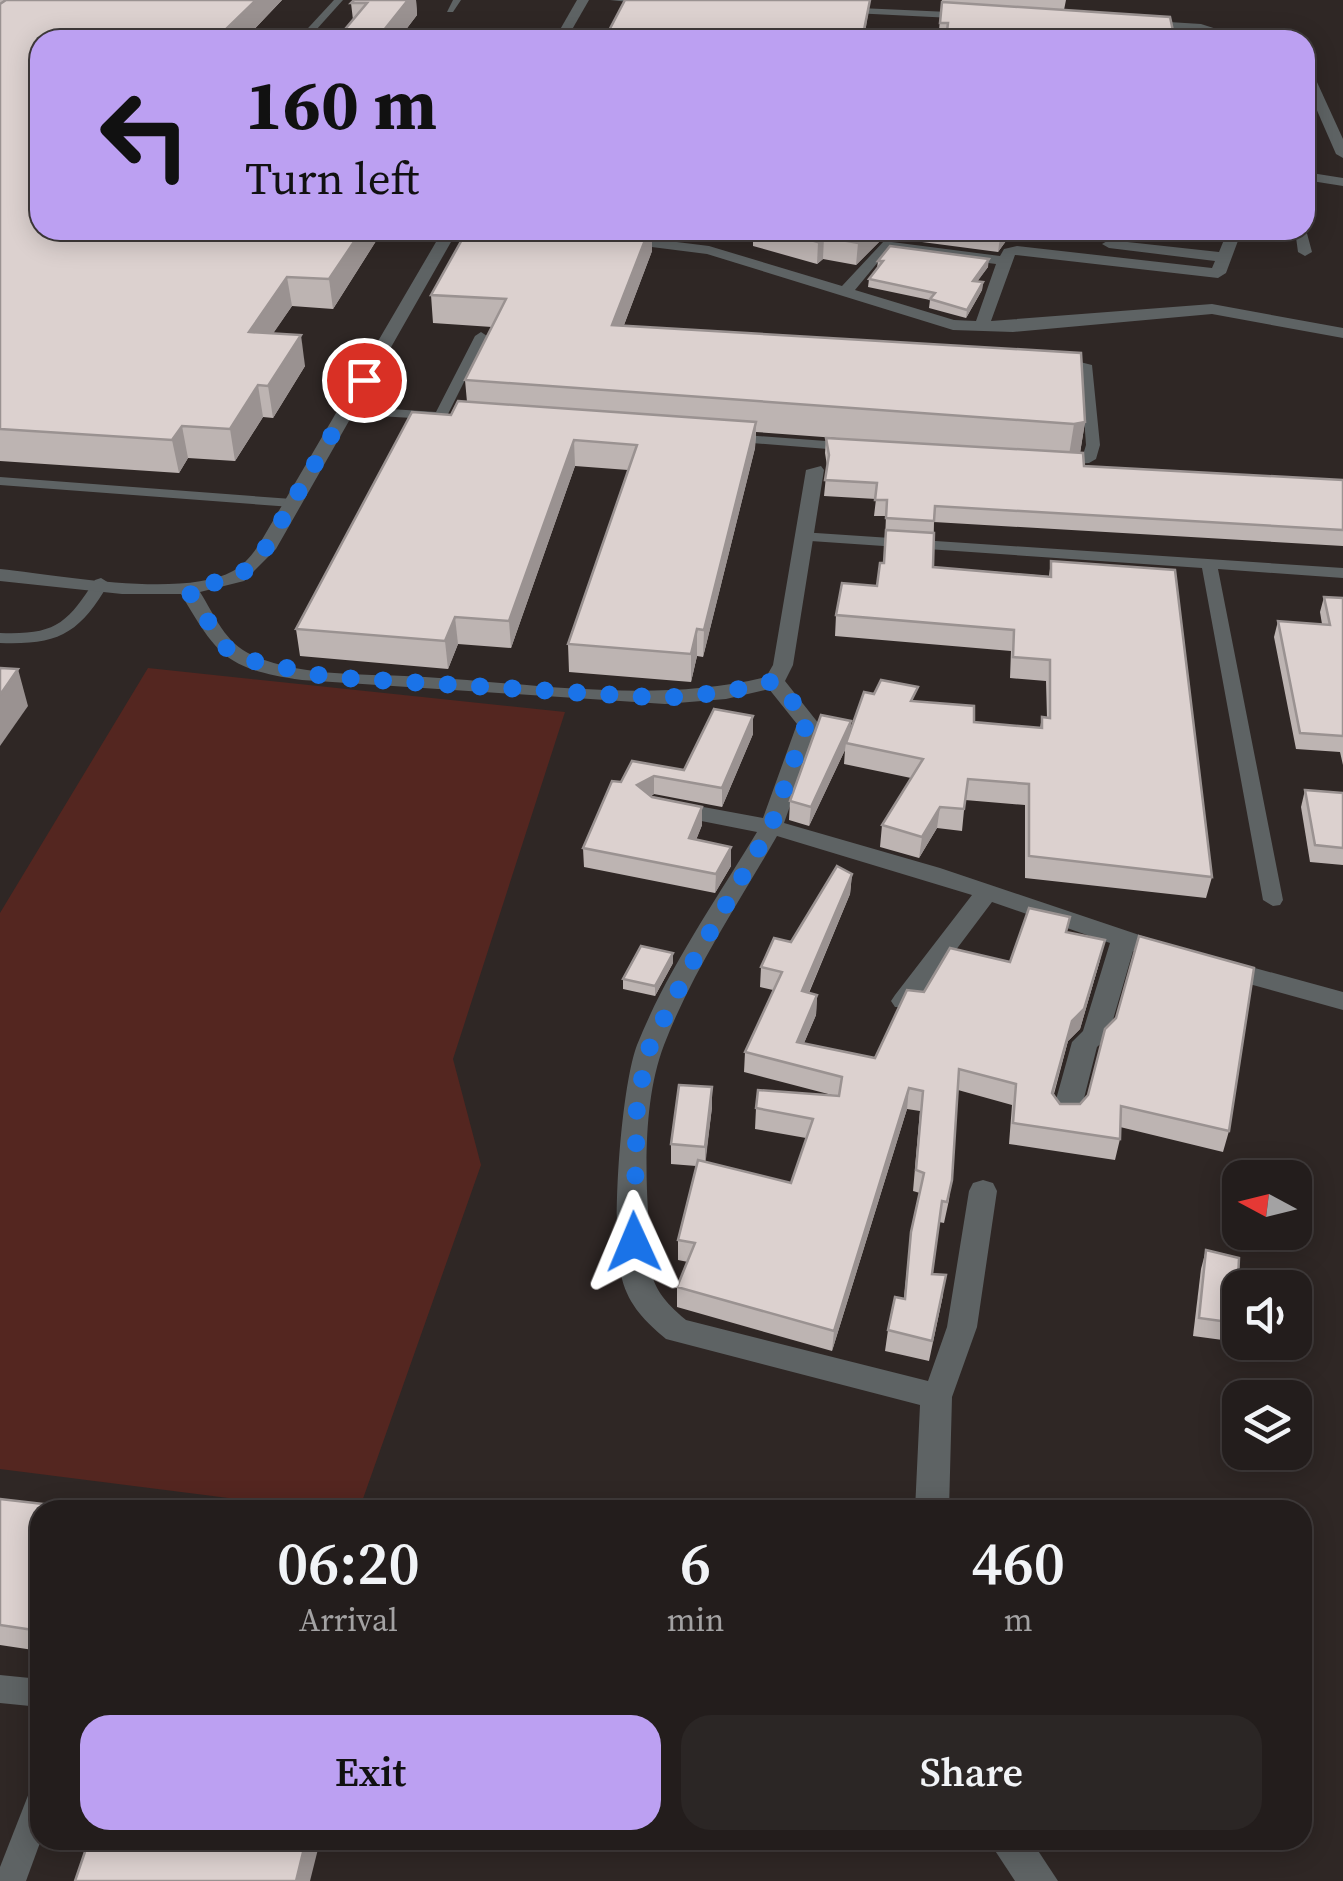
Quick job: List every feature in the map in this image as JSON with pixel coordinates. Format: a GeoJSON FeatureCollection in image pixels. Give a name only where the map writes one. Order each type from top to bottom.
{"type":"FeatureCollection","features":[{"type":"Feature","properties":{"kind":"street"},"geometry":{"type":"LineString","coordinates":[[566,30],[583,0]]}},
{"type":"Feature","properties":{"kind":"street"},"geometry":{"type":"LineString","coordinates":[[616,0],[674,2]]}},
{"type":"Feature","properties":{"kind":"street"},"geometry":{"type":"LineString","coordinates":[[828,10],[905,20],[984,16]]}},
{"type":"Feature","properties":{"kind":"street"},"geometry":{"type":"LineString","coordinates":[[1121,22],[1210,30]]}},
{"type":"Feature","properties":{"kind":"street"},"geometry":{"type":"LineString","coordinates":[[1315,91],[1343,154]]}},
{"type":"Feature","properties":{"kind":"street"},"geometry":{"type":"LineString","coordinates":[[1315,178],[1343,182]]}},
{"type":"Feature","properties":{"kind":"street"},"geometry":{"type":"LineString","coordinates":[[0,576],[188,590],[222,583],[247,570],[269,545],[444,240]]}},
{"type":"Feature","properties":{"kind":"street"},"geometry":{"type":"LineString","coordinates":[[670,240],[943,323],[981,328],[1212,309],[1343,333]]}},
{"type":"Feature","properties":{"kind":"street"},"geometry":{"type":"LineString","coordinates":[[1052,240],[1160,247],[1221,265]]}},
{"type":"Feature","properties":{"kind":"street"},"geometry":{"type":"LineString","coordinates":[[1212,309],[1221,265],[1231,240]]}},
{"type":"Feature","properties":{"kind":"street"},"geometry":{"type":"LineString","coordinates":[[1303,240],[1305,252]]}},
{"type":"Feature","properties":{"kind":"street"},"geometry":{"type":"LineString","coordinates":[[846,291],[884,245],[1005,261]]}},
{"type":"Feature","properties":{"kind":"street"},"geometry":{"type":"LineString","coordinates":[[981,328],[1005,261],[1010,252],[1017,250],[1221,265]]}},
{"type":"Feature","properties":{"kind":"street"},"geometry":{"type":"LineString","coordinates":[[188,590],[224,646],[240,658],[328,677],[665,698],[726,692],[774,681],[783,665],[815,470]]}},
{"type":"Feature","properties":{"kind":"street"},"geometry":{"type":"LineString","coordinates":[[774,681],[808,724],[771,827],[699,950],[650,1046],[637,1100],[632,1204],[636,1278],[650,1308],[678,1330],[936,1396]]}},
{"type":"Feature","properties":{"kind":"street"},"geometry":{"type":"LineString","coordinates":[[653,804],[771,827],[932,874],[1123,941],[1343,1001]]}},
{"type":"Feature","properties":{"kind":"street"},"geometry":{"type":"LineString","coordinates":[[904,1001],[985,895]]}},
{"type":"Feature","properties":{"kind":"street"},"geometry":{"type":"LineString","coordinates":[[1066,1114],[1085,1042],[1095,1037],[1123,941]]}},
{"type":"Feature","properties":{"kind":"street"},"geometry":{"type":"LineString","coordinates":[[932,1500],[936,1396],[946,1384],[956,1350],[983,1191]]}},
{"type":"Feature","properties":{"kind":"street"},"geometry":{"type":"LineString","coordinates":[[1015,1850],[1039,1881]]}},
{"type":"Feature","properties":{"kind":"lane"},"geometry":{"type":"LineString","coordinates":[[311,30],[339,0]]}},
{"type":"Feature","properties":{"kind":"lane"},"geometry":{"type":"LineString","coordinates":[[450,10],[457,0]]}},
{"type":"Feature","properties":{"kind":"lane"},"geometry":{"type":"LineString","coordinates":[[440,416],[481,336]]}},
{"type":"Feature","properties":{"kind":"lane"},"geometry":{"type":"LineString","coordinates":[[1030,460],[1069,464],[1089,459],[1093,446],[1084,365]]}},
{"type":"Feature","properties":{"kind":"lane"},"geometry":{"type":"LineString","coordinates":[[346,410],[459,418]]}},
{"type":"Feature","properties":{"kind":"lane"},"geometry":{"type":"LineString","coordinates":[[715,437],[872,449]]}},
{"type":"Feature","properties":{"kind":"lane"},"geometry":{"type":"LineString","coordinates":[[0,481],[292,503]]}},
{"type":"Feature","properties":{"kind":"lane"},"geometry":{"type":"LineString","coordinates":[[802,537],[1343,573]]}},
{"type":"Feature","properties":{"kind":"lane"},"geometry":{"type":"LineString","coordinates":[[1210,563],[1273,900]]}},
{"type":"Feature","properties":{"kind":"lane"},"geometry":{"type":"LineString","coordinates":[[0,638],[39,639],[62,633],[72,626],[101,583]]}},
{"type":"Feature","properties":{"kind":"lane"},"geometry":{"type":"LineString","coordinates":[[0,1689],[30,1693]]}},
{"type":"Feature","properties":{"kind":"lane"},"geometry":{"type":"LineString","coordinates":[[10,1881],[30,1830]]}},
{"type":"Feature","properties":{"kind":"shaded area"},"geometry":{"type":"Polygon","coordinates":[[[148,668],[565,712],[453,1059],[481,1165],[363,1500],[245,1500],[0,1469],[0,913],[148,668]]]}},
{"type":"Feature","properties":{"kind":"building"},"geometry":{"type":"Polygon","coordinates":[[[6,0],[256,0],[225,30],[30,30],[30,240],[355,240],[329,279],[287,277],[249,332],[301,335],[268,386],[258,385],[230,429],[182,426],[172,440],[0,429],[0,4],[6,0]]]}},
{"type":"Feature","properties":{"kind":"building"},"geometry":{"type":"Polygon","coordinates":[[[408,0],[384,30],[344,30],[367,3],[351,3],[408,0]]]}},
{"type":"Feature","properties":{"kind":"building"},"geometry":{"type":"Polygon","coordinates":[[[625,0],[870,0],[864,30],[609,30],[625,0]]]}},
{"type":"Feature","properties":{"kind":"building"},"geometry":{"type":"Polygon","coordinates":[[[942,2],[1170,17],[1173,30],[947,30],[948,23],[940,23],[942,2]]]}},
{"type":"Feature","properties":{"kind":"building"},"geometry":{"type":"Polygon","coordinates":[[[462,240],[645,240],[612,325],[1081,353],[1085,422],[465,380],[506,299],[431,295],[462,240]]]}},
{"type":"Feature","properties":{"kind":"building"},"geometry":{"type":"Polygon","coordinates":[[[890,246],[989,259],[973,281],[983,282],[967,310],[930,299],[935,293],[869,279],[890,246]]]}},
{"type":"Feature","properties":{"kind":"building"},"geometry":{"type":"Polygon","coordinates":[[[458,401],[756,422],[704,630],[697,629],[691,654],[568,644],[637,445],[574,440],[509,621],[455,617],[445,641],[296,629],[412,412],[451,415],[458,401]]]}},
{"type":"Feature","properties":{"kind":"building"},"geometry":{"type":"Polygon","coordinates":[[[826,438],[1083,453],[1084,466],[1343,480],[1343,530],[935,506],[934,521],[886,518],[887,500],[875,500],[877,483],[825,480],[829,455],[826,438]]]}},
{"type":"Feature","properties":{"kind":"building"},"geometry":{"type":"Polygon","coordinates":[[[886,530],[934,533],[933,567],[1051,577],[1051,561],[1175,570],[1212,877],[1029,856],[1029,784],[968,779],[964,809],[940,807],[922,837],[882,825],[923,759],[846,743],[864,692],[874,694],[881,680],[918,687],[911,701],[974,706],[974,722],[1042,728],[1042,717],[1050,718],[1050,660],[1013,657],[1014,630],[836,615],[842,583],[877,586],[880,563],[884,563],[886,530]]]}},
{"type":"Feature","properties":{"kind":"building"},"geometry":{"type":"Polygon","coordinates":[[[1324,597],[1343,598],[1343,736],[1300,733],[1278,621],[1330,625],[1324,597]]]}},
{"type":"Feature","properties":{"kind":"building"},"geometry":{"type":"Polygon","coordinates":[[[0,668],[18,669],[0,695],[0,668]]]}},
{"type":"Feature","properties":{"kind":"building"},"geometry":{"type":"Polygon","coordinates":[[[714,709],[753,716],[722,788],[654,776],[637,785],[652,797],[702,807],[689,838],[731,847],[716,874],[583,848],[612,781],[621,782],[632,761],[684,770],[714,709]]]}},
{"type":"Feature","properties":{"kind":"building"},"geometry":{"type":"Polygon","coordinates":[[[821,715],[851,721],[811,807],[790,801],[821,715]]]}},
{"type":"Feature","properties":{"kind":"building"},"geometry":{"type":"Polygon","coordinates":[[[1305,790],[1343,793],[1343,848],[1315,845],[1305,790]]]}},
{"type":"Feature","properties":{"kind":"building"},"geometry":{"type":"Polygon","coordinates":[[[837,866],[852,874],[802,991],[817,995],[797,1042],[875,1058],[907,990],[924,992],[950,948],[1010,962],[1029,908],[1070,917],[1066,932],[1105,940],[1084,1009],[1072,1021],[1052,1093],[1060,1104],[1080,1104],[1088,1095],[1105,1029],[1116,1018],[1139,936],[1254,968],[1229,1131],[1121,1106],[1120,1139],[1013,1123],[1016,1084],[959,1069],[952,1180],[947,1202],[942,1201],[932,1274],[946,1275],[932,1341],[888,1330],[895,1297],[905,1299],[911,1232],[924,1173],[916,1170],[923,1091],[909,1088],[834,1331],[677,1287],[695,1243],[678,1240],[698,1160],[791,1183],[813,1119],[756,1108],[758,1090],[839,1096],[842,1077],[745,1052],[782,972],[761,967],[774,938],[791,942],[837,866]]]}},
{"type":"Feature","properties":{"kind":"building"},"geometry":{"type":"Polygon","coordinates":[[[641,946],[673,953],[655,986],[623,979],[641,946]]]}},
{"type":"Feature","properties":{"kind":"building"},"geometry":{"type":"Polygon","coordinates":[[[679,1085],[712,1087],[705,1147],[671,1144],[679,1085]]]}},
{"type":"Feature","properties":{"kind":"building"},"geometry":{"type":"Polygon","coordinates":[[[1206,1250],[1239,1258],[1238,1270],[1222,1270],[1222,1321],[1199,1318],[1206,1250]]]}},
{"type":"Feature","properties":{"kind":"building"},"geometry":{"type":"Polygon","coordinates":[[[0,1499],[30,1502],[30,1630],[0,1625],[0,1499]]]}},
{"type":"Feature","properties":{"kind":"building"},"geometry":{"type":"Polygon","coordinates":[[[86,1850],[304,1850],[296,1881],[75,1881],[86,1850]]]}},
{"type":"Feature","properties":{"kind":"route"},"geometry":{"type":"LineString","coordinates":[[364,380],[258,561],[222,583],[188,590],[224,646],[240,658],[280,669],[366,680],[665,698],[726,692],[774,681],[808,719],[771,827],[746,864],[650,1046],[637,1100],[634,1242]]}}]}
